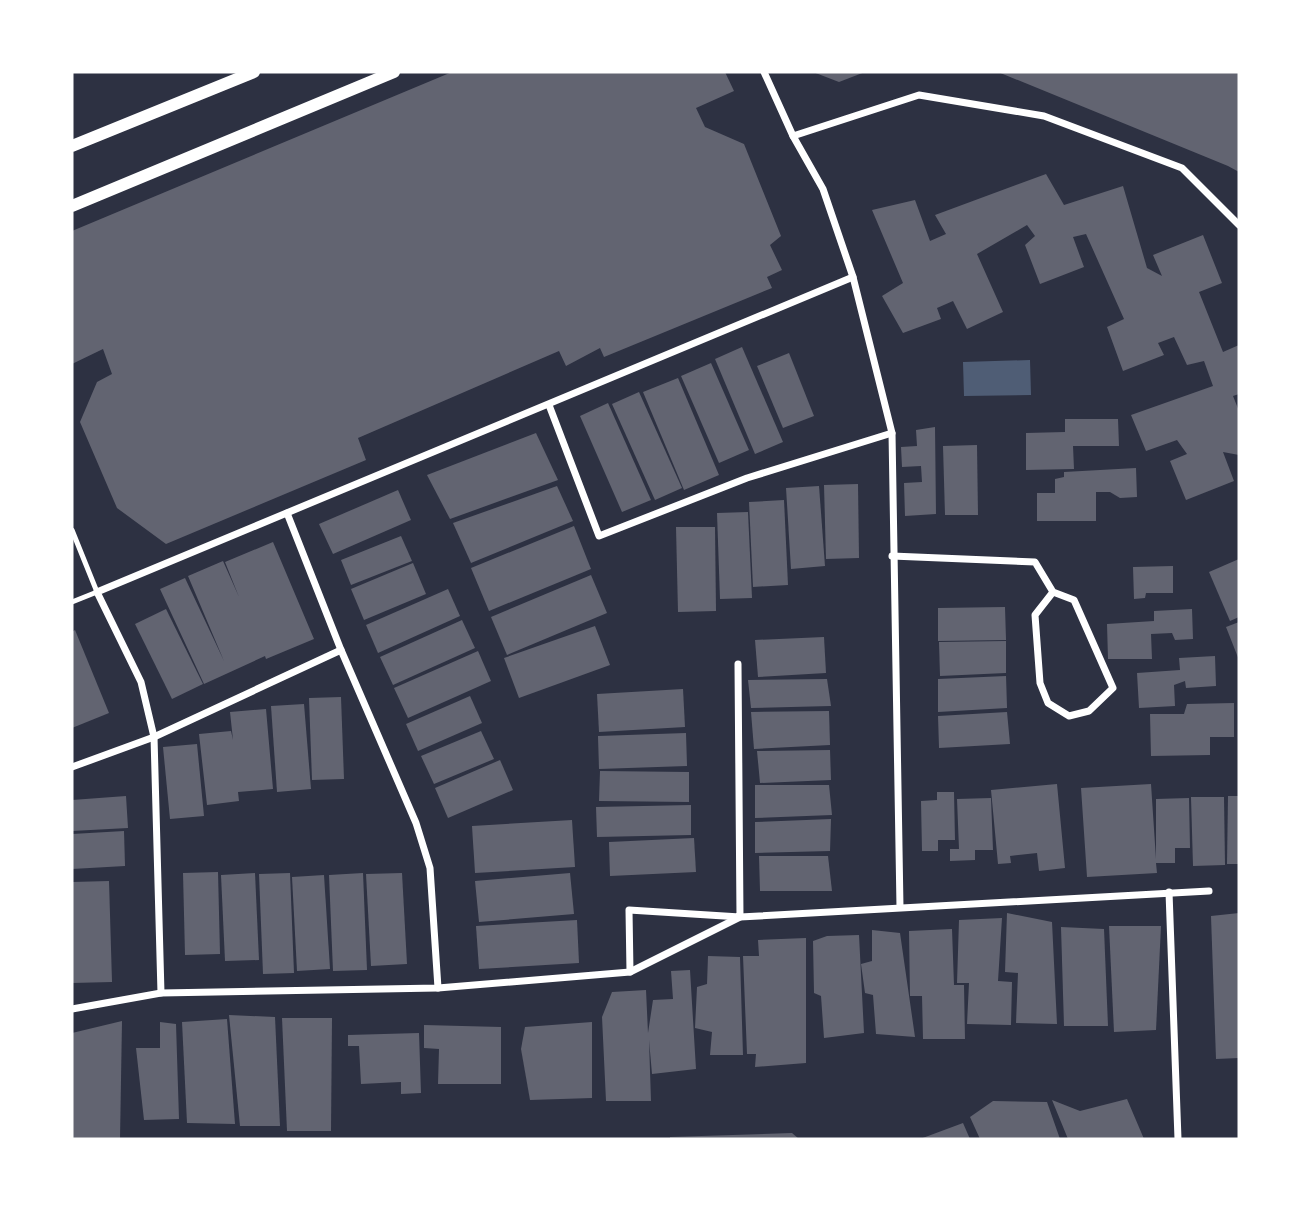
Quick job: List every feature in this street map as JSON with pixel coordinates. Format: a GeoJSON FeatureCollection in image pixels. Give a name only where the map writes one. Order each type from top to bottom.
{"type":"FeatureCollection","features":[{"type":"Feature","properties":{"kind":"street"},"geometry":{"type":"LineString","coordinates":[[72,146],[254,72]]}},
{"type":"Feature","properties":{"kind":"street"},"geometry":{"type":"LineString","coordinates":[[72,206],[394,72]]}},
{"type":"Feature","properties":{"kind":"street"},"geometry":{"type":"LineString","coordinates":[[764,72],[793,136],[824,189],[853,277],[892,433],[900,907]]}},
{"type":"Feature","properties":{"kind":"street"},"geometry":{"type":"LineString","coordinates":[[793,136],[919,95],[1044,116],[1182,168],[1239,225]]}},
{"type":"Feature","properties":{"kind":"street"},"geometry":{"type":"LineString","coordinates":[[161,993],[154,737],[141,682],[97,592],[853,277]]}},
{"type":"Feature","properties":{"kind":"street"},"geometry":{"type":"LineString","coordinates":[[550,405],[599,536],[747,478],[892,433]]}},
{"type":"Feature","properties":{"kind":"street"},"geometry":{"type":"LineString","coordinates":[[287,513],[341,650],[416,823],[430,868],[438,988]]}},
{"type":"Feature","properties":{"kind":"street"},"geometry":{"type":"LineString","coordinates":[[892,556],[1035,562],[1053,592],[1074,600],[1113,688],[1089,711],[1069,716],[1048,703],[1040,683],[1035,615],[1053,592]]}},
{"type":"Feature","properties":{"kind":"street"},"geometry":{"type":"LineString","coordinates":[[72,767],[154,737],[341,650]]}},
{"type":"Feature","properties":{"kind":"street"},"geometry":{"type":"LineString","coordinates":[[738,664],[740,917]]}},
{"type":"Feature","properties":{"kind":"street"},"geometry":{"type":"LineString","coordinates":[[630,972],[629,910],[740,917],[1209,891]]}},
{"type":"Feature","properties":{"kind":"street"},"geometry":{"type":"LineString","coordinates":[[1169,892],[1178,1139]]}},
{"type":"Feature","properties":{"kind":"street"},"geometry":{"type":"LineString","coordinates":[[72,1009],[161,993],[438,988],[630,972],[740,917]]}},
{"type":"Feature","properties":{"kind":"lane"},"geometry":{"type":"LineString","coordinates":[[72,530],[97,592],[72,602]]}},
{"type":"Feature","properties":{"kind":"water"},"geometry":{"type":"Polygon","coordinates":[[[1030,360],[1031,395],[964,396],[963,362],[1030,360]]]}},
{"type":"Feature","properties":{"kind":"building"},"geometry":{"type":"Polygon","coordinates":[[[452,72],[725,72],[734,91],[696,108],[705,127],[744,144],[781,236],[770,245],[782,270],[767,277],[772,288],[604,357],[600,348],[566,366],[559,351],[358,438],[366,460],[166,544],[117,508],[80,422],[97,382],[112,374],[103,349],[72,364],[72,231],[452,72]]]}},
{"type":"Feature","properties":{"kind":"building"},"geometry":{"type":"Polygon","coordinates":[[[813,72],[865,72],[839,82],[813,72]]]}},
{"type":"Feature","properties":{"kind":"building"},"geometry":{"type":"Polygon","coordinates":[[[998,72],[1239,72],[1239,172],[1228,166],[998,72]]]}},
{"type":"Feature","properties":{"kind":"building"},"geometry":{"type":"Polygon","coordinates":[[[1046,174],[1064,205],[1123,186],[1147,268],[1162,276],[1153,255],[1203,235],[1222,283],[1199,292],[1223,352],[1239,345],[1239,394],[1233,396],[1239,411],[1239,455],[1223,452],[1234,481],[1186,500],[1170,461],[1187,454],[1177,440],[1146,451],[1131,415],[1213,386],[1204,361],[1187,365],[1174,337],[1158,343],[1164,355],[1123,371],[1107,327],[1124,319],[1086,234],[1073,237],[1084,267],[1040,284],[1025,245],[1035,236],[1027,225],[977,254],[1003,312],[967,329],[953,301],[937,308],[941,319],[903,333],[882,296],[903,283],[872,210],[915,200],[930,241],[946,234],[935,215],[1046,174]]]}},
{"type":"Feature","properties":{"kind":"building"},"geometry":{"type":"Polygon","coordinates":[[[742,347],[783,442],[755,454],[715,359],[742,347]]]}},
{"type":"Feature","properties":{"kind":"building"},"geometry":{"type":"Polygon","coordinates":[[[789,353],[814,416],[783,428],[757,366],[789,353]]]}},
{"type":"Feature","properties":{"kind":"building"},"geometry":{"type":"Polygon","coordinates":[[[711,363],[749,450],[719,463],[681,376],[711,363]]]}},
{"type":"Feature","properties":{"kind":"building"},"geometry":{"type":"Polygon","coordinates":[[[678,378],[719,475],[684,490],[643,392],[678,378]]]}},
{"type":"Feature","properties":{"kind":"building"},"geometry":{"type":"Polygon","coordinates":[[[639,392],[682,488],[655,500],[612,404],[639,392]]]}},
{"type":"Feature","properties":{"kind":"building"},"geometry":{"type":"Polygon","coordinates":[[[608,403],[651,500],[622,512],[580,416],[608,403]]]}},
{"type":"Feature","properties":{"kind":"building"},"geometry":{"type":"Polygon","coordinates":[[[1065,419],[1118,419],[1119,446],[1073,446],[1074,469],[1026,470],[1026,433],[1065,432],[1065,419]]]}},
{"type":"Feature","properties":{"kind":"building"},"geometry":{"type":"Polygon","coordinates":[[[935,427],[936,514],[905,516],[904,483],[922,482],[921,466],[902,467],[901,447],[917,446],[916,430],[935,427]]]}},
{"type":"Feature","properties":{"kind":"building"},"geometry":{"type":"Polygon","coordinates":[[[536,433],[558,480],[450,519],[427,475],[536,433]]]}},
{"type":"Feature","properties":{"kind":"building"},"geometry":{"type":"Polygon","coordinates":[[[977,445],[978,515],[945,515],[943,446],[977,445]]]}},
{"type":"Feature","properties":{"kind":"building"},"geometry":{"type":"Polygon","coordinates":[[[1136,468],[1137,497],[1120,498],[1110,492],[1096,492],[1096,521],[1037,521],[1037,493],[1055,493],[1055,479],[1064,477],[1064,472],[1136,468]]]}},
{"type":"Feature","properties":{"kind":"building"},"geometry":{"type":"Polygon","coordinates":[[[858,484],[859,558],[826,559],[824,485],[858,484]]]}},
{"type":"Feature","properties":{"kind":"building"},"geometry":{"type":"Polygon","coordinates":[[[557,486],[573,521],[471,563],[453,523],[557,486]]]}},
{"type":"Feature","properties":{"kind":"building"},"geometry":{"type":"Polygon","coordinates":[[[819,486],[825,566],[791,569],[786,488],[819,486]]]}},
{"type":"Feature","properties":{"kind":"building"},"geometry":{"type":"Polygon","coordinates":[[[398,490],[411,520],[333,554],[319,524],[398,490]]]}},
{"type":"Feature","properties":{"kind":"building"},"geometry":{"type":"Polygon","coordinates":[[[784,500],[788,585],[753,587],[749,502],[784,500]]]}},
{"type":"Feature","properties":{"kind":"building"},"geometry":{"type":"Polygon","coordinates":[[[748,512],[752,598],[720,599],[717,513],[748,512]]]}},
{"type":"Feature","properties":{"kind":"building"},"geometry":{"type":"Polygon","coordinates":[[[574,526],[591,569],[489,611],[471,568],[574,526]]]}},
{"type":"Feature","properties":{"kind":"building"},"geometry":{"type":"Polygon","coordinates":[[[676,527],[715,527],[716,611],[678,612],[676,527]]]}},
{"type":"Feature","properties":{"kind":"building"},"geometry":{"type":"Polygon","coordinates":[[[401,536],[412,561],[351,585],[341,560],[401,536]]]}},
{"type":"Feature","properties":{"kind":"building"},"geometry":{"type":"Polygon","coordinates":[[[273,542],[314,639],[266,659],[265,656],[204,684],[160,589],[185,578],[224,661],[188,576],[223,561],[239,597],[225,562],[273,542]]]}},
{"type":"Feature","properties":{"kind":"building"},"geometry":{"type":"Polygon","coordinates":[[[1239,559],[1239,617],[1230,621],[1209,572],[1239,559]]]}},
{"type":"Feature","properties":{"kind":"building"},"geometry":{"type":"Polygon","coordinates":[[[413,563],[426,594],[364,620],[351,589],[413,563]]]}},
{"type":"Feature","properties":{"kind":"building"},"geometry":{"type":"Polygon","coordinates":[[[1173,566],[1173,593],[1146,593],[1145,598],[1134,599],[1133,567],[1173,566]]]}},
{"type":"Feature","properties":{"kind":"building"},"geometry":{"type":"Polygon","coordinates":[[[591,575],[607,613],[507,655],[491,617],[591,575]]]}},
{"type":"Feature","properties":{"kind":"building"},"geometry":{"type":"Polygon","coordinates":[[[448,589],[460,616],[378,653],[366,625],[448,589]]]}},
{"type":"Feature","properties":{"kind":"building"},"geometry":{"type":"Polygon","coordinates":[[[1005,607],[1006,640],[938,641],[938,608],[1005,607]]]}},
{"type":"Feature","properties":{"kind":"building"},"geometry":{"type":"Polygon","coordinates":[[[166,609],[203,684],[172,699],[135,624],[166,609]]]}},
{"type":"Feature","properties":{"kind":"building"},"geometry":{"type":"Polygon","coordinates":[[[1192,609],[1193,639],[1175,640],[1172,633],[1151,634],[1152,659],[1108,659],[1107,624],[1154,621],[1154,611],[1192,609]]]}},
{"type":"Feature","properties":{"kind":"building"},"geometry":{"type":"Polygon","coordinates":[[[462,620],[475,648],[393,685],[380,657],[462,620]]]}},
{"type":"Feature","properties":{"kind":"building"},"geometry":{"type":"Polygon","coordinates":[[[1239,622],[1239,660],[1226,627],[1239,622]]]}},
{"type":"Feature","properties":{"kind":"building"},"geometry":{"type":"Polygon","coordinates":[[[595,626],[610,665],[519,698],[504,658],[595,626]]]}},
{"type":"Feature","properties":{"kind":"building"},"geometry":{"type":"Polygon","coordinates":[[[75,630],[109,713],[72,728],[72,632],[75,630]]]}},
{"type":"Feature","properties":{"kind":"building"},"geometry":{"type":"Polygon","coordinates":[[[824,637],[826,673],[758,677],[755,640],[824,637]]]}},
{"type":"Feature","properties":{"kind":"building"},"geometry":{"type":"Polygon","coordinates":[[[1006,641],[1006,673],[940,676],[939,642],[1006,641]]]}},
{"type":"Feature","properties":{"kind":"building"},"geometry":{"type":"Polygon","coordinates":[[[478,651],[491,681],[408,718],[394,688],[478,651]]]}},
{"type":"Feature","properties":{"kind":"building"},"geometry":{"type":"Polygon","coordinates":[[[1215,656],[1216,686],[1186,688],[1185,681],[1174,685],[1175,706],[1139,708],[1137,673],[1180,670],[1179,658],[1215,656]]]}},
{"type":"Feature","properties":{"kind":"building"},"geometry":{"type":"Polygon","coordinates":[[[1006,676],[1007,708],[938,712],[938,679],[1006,676]]]}},
{"type":"Feature","properties":{"kind":"building"},"geometry":{"type":"Polygon","coordinates":[[[827,679],[831,706],[751,708],[748,680],[827,679]]]}},
{"type":"Feature","properties":{"kind":"building"},"geometry":{"type":"Polygon","coordinates":[[[683,689],[685,727],[599,732],[597,694],[683,689]]]}},
{"type":"Feature","properties":{"kind":"building"},"geometry":{"type":"Polygon","coordinates":[[[470,696],[482,723],[418,751],[406,724],[470,696]]]}},
{"type":"Feature","properties":{"kind":"building"},"geometry":{"type":"Polygon","coordinates":[[[341,697],[344,779],[312,780],[309,698],[341,697]]]}},
{"type":"Feature","properties":{"kind":"building"},"geometry":{"type":"Polygon","coordinates":[[[1234,703],[1234,737],[1210,737],[1210,755],[1151,756],[1150,714],[1184,714],[1187,704],[1234,703]]]}},
{"type":"Feature","properties":{"kind":"building"},"geometry":{"type":"Polygon","coordinates":[[[304,704],[311,789],[277,792],[271,706],[304,704]]]}},
{"type":"Feature","properties":{"kind":"building"},"geometry":{"type":"Polygon","coordinates":[[[266,709],[273,789],[238,792],[239,801],[207,805],[199,734],[231,731],[233,740],[230,712],[266,709]]]}},
{"type":"Feature","properties":{"kind":"building"},"geometry":{"type":"Polygon","coordinates":[[[829,711],[830,745],[754,749],[751,712],[829,711]]]}},
{"type":"Feature","properties":{"kind":"building"},"geometry":{"type":"Polygon","coordinates":[[[1007,712],[1010,744],[939,748],[938,716],[1007,712]]]}},
{"type":"Feature","properties":{"kind":"building"},"geometry":{"type":"Polygon","coordinates":[[[481,731],[494,759],[434,784],[421,756],[481,731]]]}},
{"type":"Feature","properties":{"kind":"building"},"geometry":{"type":"Polygon","coordinates":[[[686,733],[687,766],[599,769],[598,736],[686,733]]]}},
{"type":"Feature","properties":{"kind":"building"},"geometry":{"type":"Polygon","coordinates":[[[197,744],[204,816],[170,819],[163,747],[197,744]]]}},
{"type":"Feature","properties":{"kind":"building"},"geometry":{"type":"Polygon","coordinates":[[[830,750],[831,780],[760,783],[757,751],[830,750]]]}},
{"type":"Feature","properties":{"kind":"building"},"geometry":{"type":"Polygon","coordinates":[[[500,760],[513,790],[448,818],[435,788],[500,760]]]}},
{"type":"Feature","properties":{"kind":"building"},"geometry":{"type":"Polygon","coordinates":[[[600,771],[689,772],[689,802],[599,801],[600,771]]]}},
{"type":"Feature","properties":{"kind":"building"},"geometry":{"type":"Polygon","coordinates":[[[1057,784],[1065,868],[1039,871],[1037,853],[1010,856],[1011,863],[998,864],[991,790],[1057,784]]]}},
{"type":"Feature","properties":{"kind":"building"},"geometry":{"type":"Polygon","coordinates":[[[1151,784],[1156,859],[1156,799],[1189,798],[1190,848],[1175,848],[1175,863],[1156,863],[1157,873],[1087,877],[1081,788],[1151,784]]]}},
{"type":"Feature","properties":{"kind":"building"},"geometry":{"type":"Polygon","coordinates":[[[755,785],[829,785],[832,815],[755,818],[755,785]]]}},
{"type":"Feature","properties":{"kind":"building"},"geometry":{"type":"Polygon","coordinates":[[[937,792],[954,792],[955,840],[938,840],[938,851],[922,851],[921,801],[937,800],[937,792]]]}},
{"type":"Feature","properties":{"kind":"building"},"geometry":{"type":"Polygon","coordinates":[[[126,796],[128,828],[72,831],[72,800],[126,796]]]}},
{"type":"Feature","properties":{"kind":"building"},"geometry":{"type":"Polygon","coordinates":[[[1228,796],[1239,796],[1239,864],[1227,864],[1228,796]]]}},
{"type":"Feature","properties":{"kind":"building"},"geometry":{"type":"Polygon","coordinates":[[[1191,797],[1224,797],[1225,865],[1193,866],[1191,797]]]}},
{"type":"Feature","properties":{"kind":"building"},"geometry":{"type":"Polygon","coordinates":[[[991,798],[993,850],[975,850],[975,860],[950,861],[950,849],[959,849],[957,799],[991,798]]]}},
{"type":"Feature","properties":{"kind":"building"},"geometry":{"type":"Polygon","coordinates":[[[691,805],[691,835],[597,837],[596,807],[691,805]]]}},
{"type":"Feature","properties":{"kind":"building"},"geometry":{"type":"Polygon","coordinates":[[[831,819],[830,851],[755,853],[755,822],[831,819]]]}},
{"type":"Feature","properties":{"kind":"building"},"geometry":{"type":"Polygon","coordinates":[[[572,820],[575,867],[475,873],[472,826],[572,820]]]}},
{"type":"Feature","properties":{"kind":"building"},"geometry":{"type":"Polygon","coordinates":[[[124,831],[125,866],[72,869],[72,834],[124,831]]]}},
{"type":"Feature","properties":{"kind":"building"},"geometry":{"type":"Polygon","coordinates":[[[694,838],[696,872],[610,876],[609,842],[694,838]]]}},
{"type":"Feature","properties":{"kind":"building"},"geometry":{"type":"Polygon","coordinates":[[[759,856],[828,856],[832,891],[760,891],[759,856]]]}},
{"type":"Feature","properties":{"kind":"building"},"geometry":{"type":"Polygon","coordinates":[[[218,872],[220,954],[185,955],[183,873],[218,872]]]}},
{"type":"Feature","properties":{"kind":"building"},"geometry":{"type":"Polygon","coordinates":[[[255,873],[259,960],[225,961],[221,875],[255,873]]]}},
{"type":"Feature","properties":{"kind":"building"},"geometry":{"type":"Polygon","coordinates":[[[290,873],[294,973],[263,974],[259,874],[290,873]]]}},
{"type":"Feature","properties":{"kind":"building"},"geometry":{"type":"Polygon","coordinates":[[[363,873],[367,970],[333,971],[329,875],[363,873]]]}},
{"type":"Feature","properties":{"kind":"building"},"geometry":{"type":"Polygon","coordinates":[[[402,873],[407,964],[371,966],[366,874],[402,873]]]}},
{"type":"Feature","properties":{"kind":"building"},"geometry":{"type":"Polygon","coordinates":[[[570,873],[574,914],[479,922],[475,881],[570,873]]]}},
{"type":"Feature","properties":{"kind":"building"},"geometry":{"type":"Polygon","coordinates":[[[324,875],[330,969],[297,971],[292,877],[324,875]]]}},
{"type":"Feature","properties":{"kind":"building"},"geometry":{"type":"Polygon","coordinates":[[[109,881],[112,982],[72,983],[72,882],[109,881]]]}},
{"type":"Feature","properties":{"kind":"building"},"geometry":{"type":"Polygon","coordinates":[[[1007,913],[1052,922],[1057,1024],[1016,1023],[1018,973],[1005,972],[1007,913]]]}},
{"type":"Feature","properties":{"kind":"building"},"geometry":{"type":"Polygon","coordinates":[[[1239,913],[1239,1058],[1216,1059],[1211,916],[1239,913]]]}},
{"type":"Feature","properties":{"kind":"building"},"geometry":{"type":"Polygon","coordinates":[[[1002,918],[998,981],[1012,982],[1011,1025],[967,1024],[969,983],[957,983],[959,920],[1002,918]]]}},
{"type":"Feature","properties":{"kind":"building"},"geometry":{"type":"Polygon","coordinates":[[[577,920],[579,963],[479,969],[476,926],[577,920]]]}},
{"type":"Feature","properties":{"kind":"building"},"geometry":{"type":"Polygon","coordinates":[[[1109,926],[1161,926],[1156,1030],[1114,1032],[1109,926]]]}},
{"type":"Feature","properties":{"kind":"building"},"geometry":{"type":"Polygon","coordinates":[[[1061,927],[1104,929],[1108,1026],[1064,1026],[1061,927]]]}},
{"type":"Feature","properties":{"kind":"building"},"geometry":{"type":"Polygon","coordinates":[[[952,929],[954,985],[964,985],[965,1039],[923,1039],[922,996],[910,996],[909,931],[952,929]]]}},
{"type":"Feature","properties":{"kind":"building"},"geometry":{"type":"Polygon","coordinates":[[[872,930],[900,933],[915,1037],[876,1034],[873,995],[865,993],[861,964],[872,961],[872,930]]]}},
{"type":"Feature","properties":{"kind":"building"},"geometry":{"type":"Polygon","coordinates":[[[859,935],[864,1033],[824,1038],[821,996],[814,993],[813,941],[827,936],[859,935]]]}},
{"type":"Feature","properties":{"kind":"building"},"geometry":{"type":"Polygon","coordinates":[[[806,938],[806,1063],[755,1067],[756,1054],[747,1054],[743,956],[759,956],[758,940],[806,938]]]}},
{"type":"Feature","properties":{"kind":"building"},"geometry":{"type":"Polygon","coordinates":[[[708,956],[740,957],[743,1055],[710,1055],[712,1032],[695,1028],[697,987],[707,984],[708,956]]]}},
{"type":"Feature","properties":{"kind":"building"},"geometry":{"type":"Polygon","coordinates":[[[690,970],[696,1069],[652,1074],[649,1040],[651,1101],[606,1101],[602,1017],[612,992],[646,990],[648,1033],[653,1000],[673,999],[671,971],[690,970]]]}},
{"type":"Feature","properties":{"kind":"building"},"geometry":{"type":"Polygon","coordinates":[[[229,1015],[275,1017],[280,1126],[240,1126],[229,1015]]]}},
{"type":"Feature","properties":{"kind":"building"},"geometry":{"type":"Polygon","coordinates":[[[282,1018],[332,1018],[331,1131],[287,1131],[282,1018]]]}},
{"type":"Feature","properties":{"kind":"building"},"geometry":{"type":"Polygon","coordinates":[[[227,1019],[235,1124],[187,1123],[182,1022],[227,1019]]]}},
{"type":"Feature","properties":{"kind":"building"},"geometry":{"type":"Polygon","coordinates":[[[122,1021],[120,1139],[72,1139],[72,1033],[122,1021]]]}},
{"type":"Feature","properties":{"kind":"building"},"geometry":{"type":"Polygon","coordinates":[[[160,1022],[176,1024],[179,1119],[144,1120],[136,1048],[160,1048],[160,1022]]]}},
{"type":"Feature","properties":{"kind":"building"},"geometry":{"type":"Polygon","coordinates":[[[592,1022],[592,1098],[530,1100],[521,1049],[525,1027],[592,1022]]]}},
{"type":"Feature","properties":{"kind":"building"},"geometry":{"type":"Polygon","coordinates":[[[424,1025],[501,1027],[501,1084],[438,1084],[439,1049],[424,1048],[424,1025]]]}},
{"type":"Feature","properties":{"kind":"building"},"geometry":{"type":"Polygon","coordinates":[[[419,1033],[421,1093],[401,1094],[401,1082],[361,1084],[359,1046],[348,1046],[348,1035],[419,1033]]]}},
{"type":"Feature","properties":{"kind":"building"},"geometry":{"type":"Polygon","coordinates":[[[1127,1099],[1144,1139],[1068,1139],[1052,1100],[1080,1111],[1127,1099]]]}},
{"type":"Feature","properties":{"kind":"building"},"geometry":{"type":"Polygon","coordinates":[[[993,1101],[1047,1102],[1060,1139],[980,1139],[970,1117],[993,1101]]]}},
{"type":"Feature","properties":{"kind":"building"},"geometry":{"type":"Polygon","coordinates":[[[963,1123],[970,1139],[920,1139],[963,1123]]]}},
{"type":"Feature","properties":{"kind":"building"},"geometry":{"type":"Polygon","coordinates":[[[792,1133],[799,1139],[670,1139],[670,1137],[792,1133]]]}}]}
